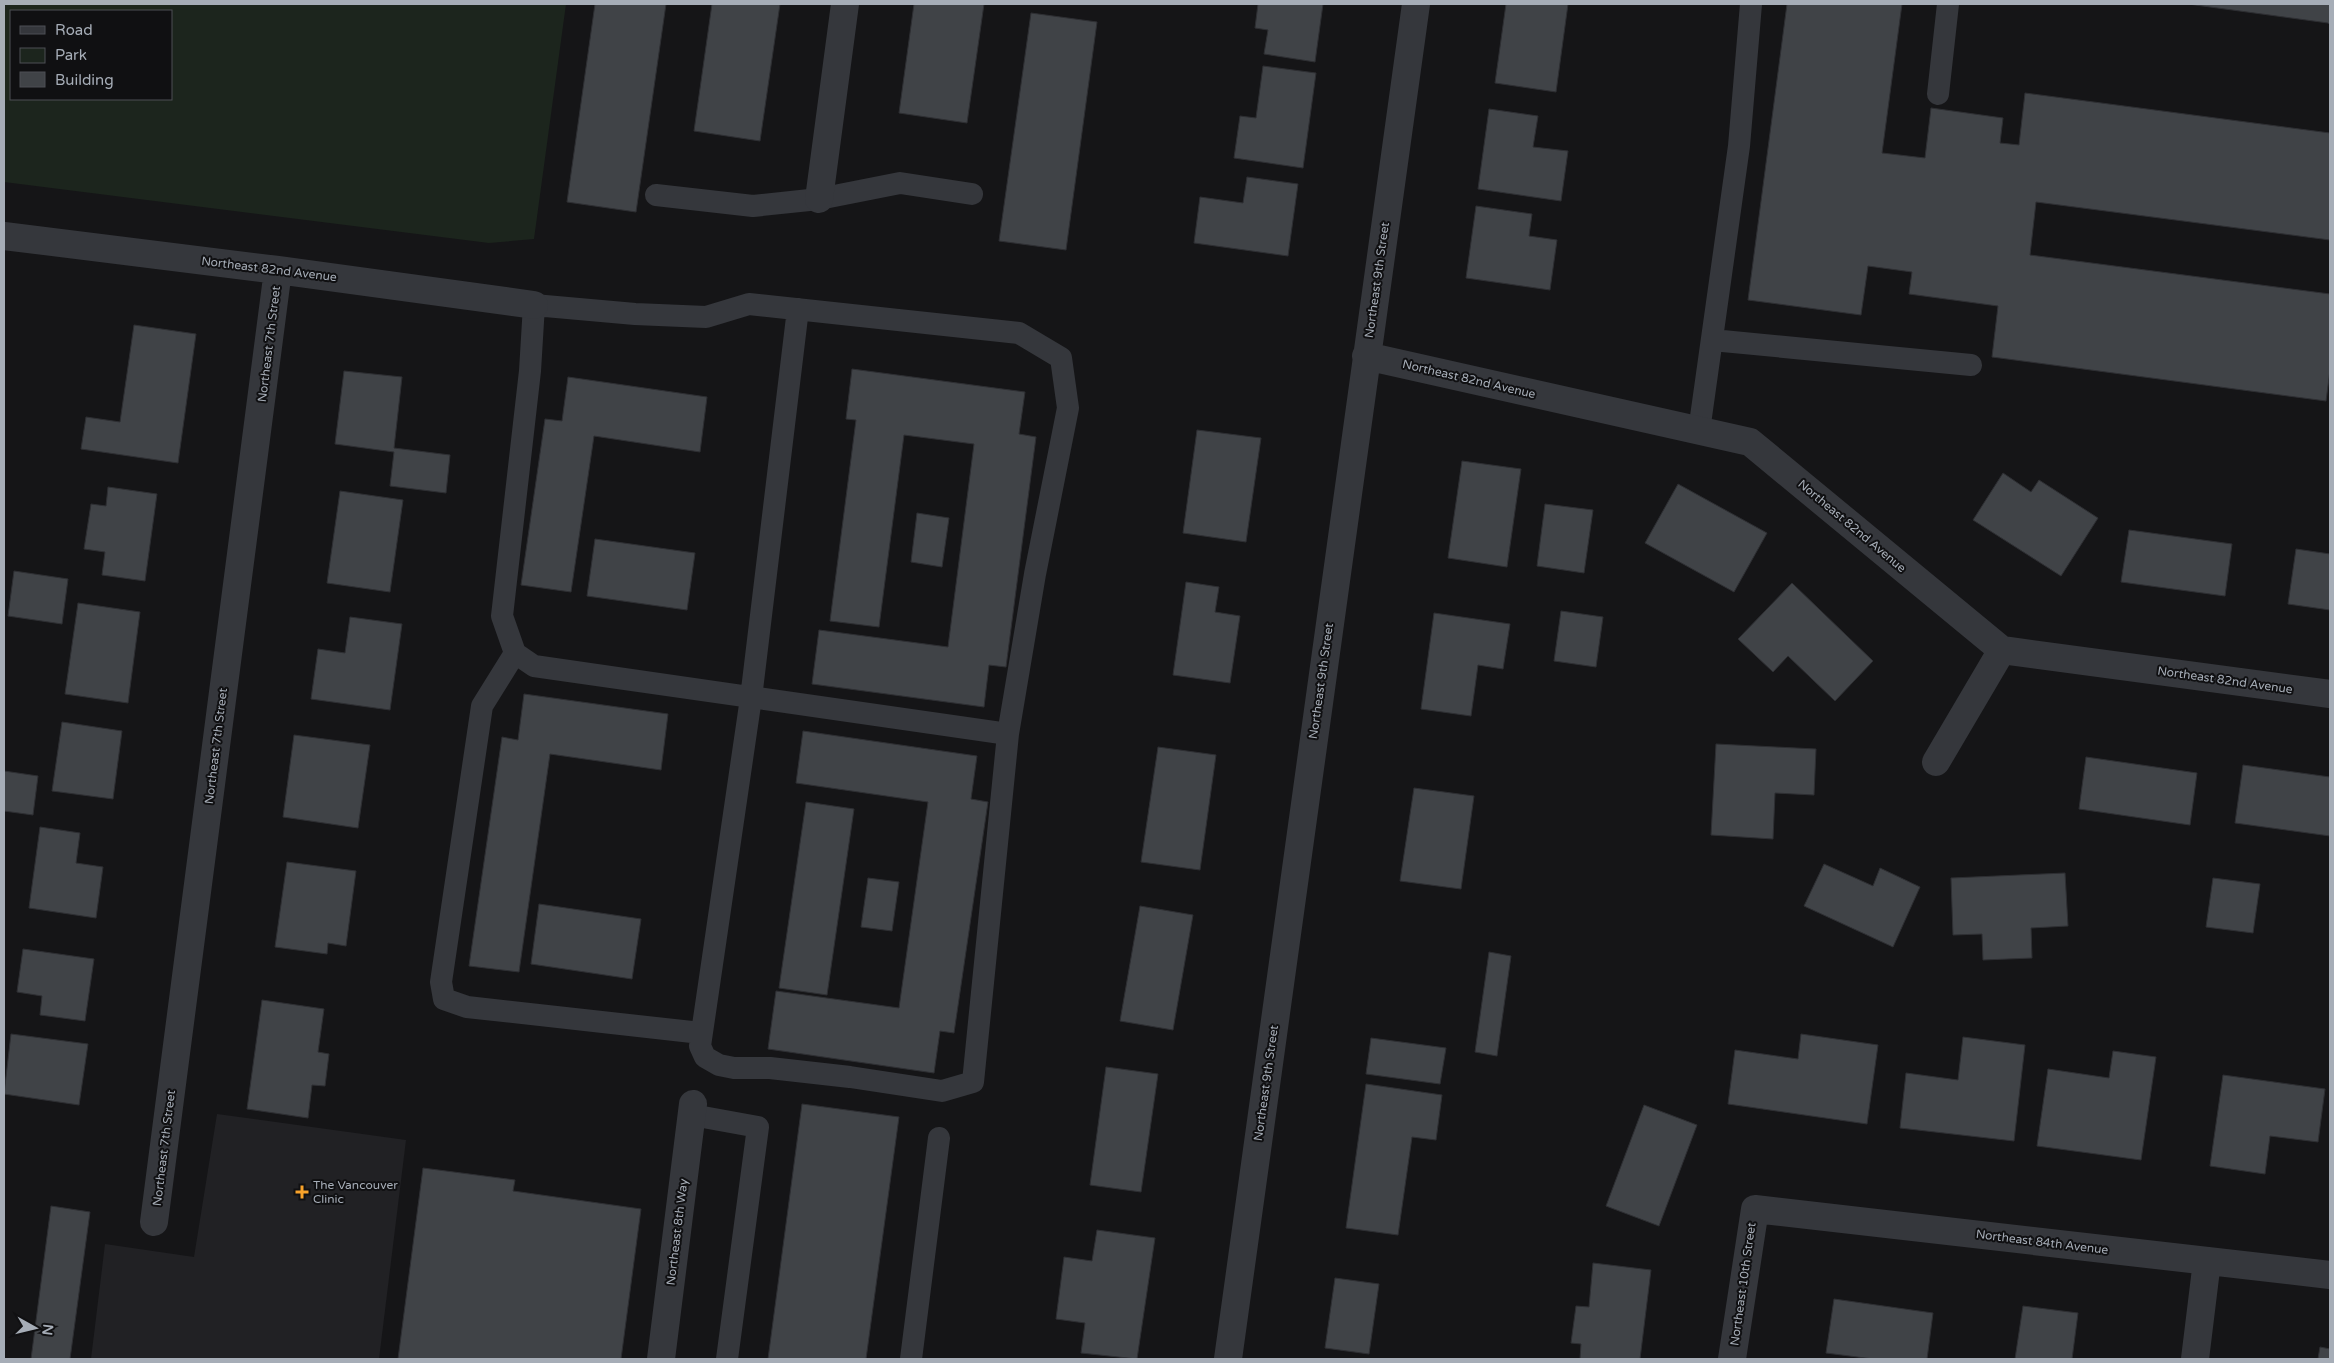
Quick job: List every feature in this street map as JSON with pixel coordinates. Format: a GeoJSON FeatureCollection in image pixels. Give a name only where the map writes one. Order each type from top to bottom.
{"type":"FeatureCollection","features":[{"type":"Feature","properties":{"kind":"street"},"geometry":{"type":"LineString","coordinates":[[819,199],[845,4]]}},
{"type":"Feature","properties":{"kind":"street","name":"Northeast 9th Street"},"geometry":{"type":"LineString","coordinates":[[1228,1359],[1416,4]]}},
{"type":"Feature","properties":{"kind":"street","name":"Northeast 82nd Avenue"},"geometry":{"type":"LineString","coordinates":[[4,236],[278,270],[534,305]]}},
{"type":"Feature","properties":{"kind":"street","name":"Northeast 7th Street"},"geometry":{"type":"LineString","coordinates":[[154,1222],[278,270]]}},
{"type":"Feature","properties":{"kind":"street","name":"Northeast 82nd Avenue"},"geometry":{"type":"LineString","coordinates":[[1366,356],[1750,442],[2002,650],[2330,694]]}},
{"type":"Feature","properties":{"kind":"street"},"geometry":{"type":"LineString","coordinates":[[1936,762],[2002,650]]}},
{"type":"Feature","properties":{"kind":"street","name":"Northeast 8th Way"},"geometry":{"type":"LineString","coordinates":[[661,1359],[693,1110]]}},
{"type":"Feature","properties":{"kind":"street","name":"Northeast 84th Avenue"},"geometry":{"type":"LineString","coordinates":[[1754,1209],[2330,1275]]}},
{"type":"Feature","properties":{"kind":"street","name":"Northeast 10th Street"},"geometry":{"type":"LineString","coordinates":[[1732,1359],[1754,1209]]}},
{"type":"Feature","properties":{"kind":"street"},"geometry":{"type":"LineString","coordinates":[[2194,1359],[2207,1261]]}},
{"type":"Feature","properties":{"kind":"lane"},"geometry":{"type":"LineString","coordinates":[[1699,431],[1739,146],[1751,4]]}},
{"type":"Feature","properties":{"kind":"lane"},"geometry":{"type":"LineString","coordinates":[[1938,94],[1948,4]]}},
{"type":"Feature","properties":{"kind":"lane"},"geometry":{"type":"LineString","coordinates":[[656,196],[753,206],[819,199],[900,182],[972,194]]}},
{"type":"Feature","properties":{"kind":"lane"},"geometry":{"type":"LineString","coordinates":[[798,309],[750,698],[700,1046],[705,1057],[719,1065],[734,1068],[770,1068],[850,1077],[942,1091],[973,1082],[1008,734],[1035,574],[1068,408],[1061,358],[1019,333],[798,309],[749,304],[706,317],[635,314],[534,305],[530,372],[502,616],[515,653],[534,666],[750,698],[1008,734]]}},
{"type":"Feature","properties":{"kind":"lane"},"geometry":{"type":"LineString","coordinates":[[1712,340],[1971,365]]}},
{"type":"Feature","properties":{"kind":"lane"},"geometry":{"type":"LineString","coordinates":[[515,653],[482,706],[441,982],[444,999],[467,1007],[702,1033]]}},
{"type":"Feature","properties":{"kind":"lane"},"geometry":{"type":"LineString","coordinates":[[693,1110],[758,1127],[727,1359]]}},
{"type":"Feature","properties":{"kind":"lane"},"geometry":{"type":"LineString","coordinates":[[911,1359],[939,1138]]}},
{"type":"Feature","properties":{"kind":"shaded area","name":"The Vancouver Clinic"},"geometry":{"type":"Polygon","coordinates":[[[217,1114],[406,1140],[379,1359],[91,1359],[105,1244],[194,1257],[217,1114]]]}},
{"type":"Feature","properties":{"kind":"green space"},"geometry":{"type":"Polygon","coordinates":[[[4,4],[566,4],[534,239],[489,243],[4,182],[4,4]]]}},
{"type":"Feature","properties":{"kind":"building"},"geometry":{"type":"Polygon","coordinates":[[[595,4],[666,4],[636,212],[567,202],[595,4]]]}},
{"type":"Feature","properties":{"kind":"building"},"geometry":{"type":"Polygon","coordinates":[[[712,4],[780,4],[760,141],[694,131],[712,4]]]}},
{"type":"Feature","properties":{"kind":"building"},"geometry":{"type":"Polygon","coordinates":[[[914,4],[984,4],[967,123],[899,113],[914,4]]]}},
{"type":"Feature","properties":{"kind":"building"},"geometry":{"type":"Polygon","coordinates":[[[1258,4],[1323,4],[1315,62],[1264,54],[1268,30],[1255,28],[1258,4]]]}},
{"type":"Feature","properties":{"kind":"building"},"geometry":{"type":"Polygon","coordinates":[[[1506,4],[1568,4],[1556,92],[1495,83],[1506,4]]]}},
{"type":"Feature","properties":{"kind":"building"},"geometry":{"type":"Polygon","coordinates":[[[1787,4],[1902,4],[1882,153],[1925,158],[1931,108],[2003,118],[2000,143],[2019,145],[2025,93],[2330,133],[2330,240],[2036,202],[2030,255],[2330,294],[2330,370],[2326,401],[1992,357],[1998,306],[1909,294],[1912,272],[1868,266],[1861,315],[1748,300],[1787,4]]]}},
{"type":"Feature","properties":{"kind":"building"},"geometry":{"type":"Polygon","coordinates":[[[2188,4],[2330,4],[2330,25],[2328,23],[2188,4]]]}},
{"type":"Feature","properties":{"kind":"building"},"geometry":{"type":"Polygon","coordinates":[[[1031,13],[1097,22],[1066,250],[999,241],[1031,13]]]}},
{"type":"Feature","properties":{"kind":"building"},"geometry":{"type":"Polygon","coordinates":[[[1263,66],[1316,73],[1303,168],[1234,158],[1240,116],[1256,118],[1263,66]]]}},
{"type":"Feature","properties":{"kind":"building"},"geometry":{"type":"Polygon","coordinates":[[[1489,109],[1538,116],[1533,147],[1568,151],[1561,201],[1478,189],[1489,109]]]}},
{"type":"Feature","properties":{"kind":"building"},"geometry":{"type":"Polygon","coordinates":[[[1247,177],[1298,184],[1288,256],[1194,243],[1200,197],[1243,203],[1247,177]]]}},
{"type":"Feature","properties":{"kind":"building"},"geometry":{"type":"Polygon","coordinates":[[[1476,206],[1532,214],[1529,236],[1557,240],[1550,290],[1466,278],[1476,206]]]}},
{"type":"Feature","properties":{"kind":"building"},"geometry":{"type":"Polygon","coordinates":[[[134,325],[196,334],[178,463],[81,449],[86,417],[120,422],[134,325]]]}},
{"type":"Feature","properties":{"kind":"building"},"geometry":{"type":"Polygon","coordinates":[[[852,369],[1025,392],[1019,434],[1036,437],[1006,667],[989,665],[984,707],[812,684],[819,630],[948,647],[974,444],[904,435],[879,627],[830,621],[856,420],[846,419],[852,369]]]}},
{"type":"Feature","properties":{"kind":"building"},"geometry":{"type":"Polygon","coordinates":[[[344,371],[402,377],[394,448],[450,455],[446,493],[390,486],[394,452],[335,444],[344,371]]]}},
{"type":"Feature","properties":{"kind":"building"},"geometry":{"type":"Polygon","coordinates":[[[568,377],[707,397],[700,452],[594,436],[571,592],[521,585],[545,419],[562,421],[568,377]]]}},
{"type":"Feature","properties":{"kind":"building"},"geometry":{"type":"Polygon","coordinates":[[[1197,430],[1261,438],[1246,542],[1183,533],[1197,430]]]}},
{"type":"Feature","properties":{"kind":"building"},"geometry":{"type":"Polygon","coordinates":[[[1462,461],[1521,469],[1507,567],[1448,558],[1462,461]]]}},
{"type":"Feature","properties":{"kind":"building"},"geometry":{"type":"Polygon","coordinates":[[[2003,473],[2031,492],[2039,480],[2098,518],[2061,576],[1973,520],[2003,473]]]}},
{"type":"Feature","properties":{"kind":"building"},"geometry":{"type":"Polygon","coordinates":[[[1678,484],[1767,533],[1734,592],[1645,543],[1678,484]]]}},
{"type":"Feature","properties":{"kind":"building"},"geometry":{"type":"Polygon","coordinates":[[[108,487],[157,494],[145,581],[102,575],[105,552],[84,549],[91,504],[106,506],[108,487]]]}},
{"type":"Feature","properties":{"kind":"building"},"geometry":{"type":"Polygon","coordinates":[[[340,491],[403,500],[390,592],[327,583],[340,491]]]}},
{"type":"Feature","properties":{"kind":"building"},"geometry":{"type":"Polygon","coordinates":[[[1545,504],[1593,510],[1584,573],[1537,566],[1545,504]]]}},
{"type":"Feature","properties":{"kind":"building"},"geometry":{"type":"Polygon","coordinates":[[[917,513],[949,518],[942,567],[911,562],[917,513]]]}},
{"type":"Feature","properties":{"kind":"building"},"geometry":{"type":"Polygon","coordinates":[[[2129,530],[2232,544],[2225,596],[2121,582],[2129,530]]]}},
{"type":"Feature","properties":{"kind":"building"},"geometry":{"type":"Polygon","coordinates":[[[595,539],[695,553],[687,610],[587,596],[595,539]]]}},
{"type":"Feature","properties":{"kind":"building"},"geometry":{"type":"Polygon","coordinates":[[[2296,549],[2330,554],[2330,610],[2288,604],[2296,549]]]}},
{"type":"Feature","properties":{"kind":"building"},"geometry":{"type":"Polygon","coordinates":[[[14,571],[68,579],[62,624],[8,616],[14,571]]]}},
{"type":"Feature","properties":{"kind":"building"},"geometry":{"type":"Polygon","coordinates":[[[1186,582],[1219,587],[1215,612],[1240,616],[1230,683],[1173,675],[1186,582]]]}},
{"type":"Feature","properties":{"kind":"building"},"geometry":{"type":"Polygon","coordinates":[[[1792,583],[1873,661],[1835,701],[1788,656],[1773,672],[1738,639],[1792,583]]]}},
{"type":"Feature","properties":{"kind":"building"},"geometry":{"type":"Polygon","coordinates":[[[78,603],[140,612],[128,703],[65,694],[78,603]]]}},
{"type":"Feature","properties":{"kind":"building"},"geometry":{"type":"Polygon","coordinates":[[[1561,611],[1603,617],[1596,667],[1554,661],[1561,611]]]}},
{"type":"Feature","properties":{"kind":"building"},"geometry":{"type":"Polygon","coordinates":[[[1434,613],[1510,624],[1503,669],[1478,665],[1471,716],[1421,709],[1434,613]]]}},
{"type":"Feature","properties":{"kind":"building"},"geometry":{"type":"Polygon","coordinates":[[[350,617],[402,624],[390,710],[311,699],[318,649],[345,653],[350,617]]]}},
{"type":"Feature","properties":{"kind":"building"},"geometry":{"type":"Polygon","coordinates":[[[524,694],[668,714],[661,770],[550,754],[519,972],[469,966],[502,737],[518,740],[524,694]]]}},
{"type":"Feature","properties":{"kind":"building"},"geometry":{"type":"Polygon","coordinates":[[[62,722],[122,731],[113,799],[52,791],[62,722]]]}},
{"type":"Feature","properties":{"kind":"building"},"geometry":{"type":"Polygon","coordinates":[[[803,731],[977,756],[971,799],[988,802],[954,1033],[940,1031],[934,1073],[768,1049],[776,991],[899,1008],[928,802],[796,783],[803,731]]]}},
{"type":"Feature","properties":{"kind":"building"},"geometry":{"type":"Polygon","coordinates":[[[294,735],[370,745],[358,828],[283,817],[294,735]]]}},
{"type":"Feature","properties":{"kind":"building"},"geometry":{"type":"Polygon","coordinates":[[[1716,744],[1816,749],[1814,795],[1775,793],[1773,839],[1711,835],[1716,744]]]}},
{"type":"Feature","properties":{"kind":"building"},"geometry":{"type":"Polygon","coordinates":[[[1158,747],[1216,755],[1200,870],[1141,862],[1158,747]]]}},
{"type":"Feature","properties":{"kind":"building"},"geometry":{"type":"Polygon","coordinates":[[[2086,757],[2197,773],[2190,825],[2079,809],[2086,757]]]}},
{"type":"Feature","properties":{"kind":"building"},"geometry":{"type":"Polygon","coordinates":[[[2243,765],[2330,777],[2330,836],[2235,823],[2243,765]]]}},
{"type":"Feature","properties":{"kind":"building"},"geometry":{"type":"Polygon","coordinates":[[[4,771],[38,776],[33,815],[4,811],[4,771]]]}},
{"type":"Feature","properties":{"kind":"building"},"geometry":{"type":"Polygon","coordinates":[[[1414,788],[1474,796],[1461,889],[1400,881],[1414,788]]]}},
{"type":"Feature","properties":{"kind":"building"},"geometry":{"type":"Polygon","coordinates":[[[806,802],[854,809],[827,995],[779,988],[806,802]]]}},
{"type":"Feature","properties":{"kind":"building"},"geometry":{"type":"Polygon","coordinates":[[[40,827],[80,833],[76,863],[103,867],[96,918],[29,908],[40,827]]]}},
{"type":"Feature","properties":{"kind":"building"},"geometry":{"type":"Polygon","coordinates":[[[287,862],[356,871],[346,946],[328,943],[327,954],[275,947],[287,862]]]}},
{"type":"Feature","properties":{"kind":"building"},"geometry":{"type":"Polygon","coordinates":[[[1824,864],[1873,886],[1880,868],[1920,887],[1893,947],[1804,906],[1824,864]]]}},
{"type":"Feature","properties":{"kind":"building"},"geometry":{"type":"Polygon","coordinates":[[[2065,873],[2068,926],[2031,928],[2032,958],[1983,960],[1982,934],[1953,935],[1951,878],[2065,873]]]}},
{"type":"Feature","properties":{"kind":"building"},"geometry":{"type":"Polygon","coordinates":[[[868,878],[899,882],[892,931],[861,927],[868,878]]]}},
{"type":"Feature","properties":{"kind":"building"},"geometry":{"type":"Polygon","coordinates":[[[2213,878],[2260,884],[2253,933],[2206,927],[2213,878]]]}},
{"type":"Feature","properties":{"kind":"building"},"geometry":{"type":"Polygon","coordinates":[[[539,904],[641,919],[632,979],[531,964],[539,904]]]}},
{"type":"Feature","properties":{"kind":"building"},"geometry":{"type":"Polygon","coordinates":[[[1140,906],[1193,915],[1173,1030],[1120,1021],[1140,906]]]}},
{"type":"Feature","properties":{"kind":"building"},"geometry":{"type":"Polygon","coordinates":[[[23,949],[94,959],[85,1021],[40,1015],[42,996],[17,992],[23,949]]]}},
{"type":"Feature","properties":{"kind":"building"},"geometry":{"type":"Polygon","coordinates":[[[1489,952],[1511,956],[1497,1056],[1475,1052],[1489,952]]]}},
{"type":"Feature","properties":{"kind":"building"},"geometry":{"type":"Polygon","coordinates":[[[262,1000],[324,1009],[318,1052],[329,1054],[325,1086],[312,1085],[308,1118],[247,1109],[262,1000]]]}},
{"type":"Feature","properties":{"kind":"building"},"geometry":{"type":"Polygon","coordinates":[[[11,1034],[88,1044],[79,1105],[4,1094],[11,1034]]]}},
{"type":"Feature","properties":{"kind":"building"},"geometry":{"type":"Polygon","coordinates":[[[1801,1034],[1878,1045],[1867,1124],[1728,1104],[1735,1050],[1798,1059],[1801,1034]]]}},
{"type":"Feature","properties":{"kind":"building"},"geometry":{"type":"Polygon","coordinates":[[[1963,1037],[2025,1045],[2014,1141],[1900,1128],[1906,1073],[1958,1080],[1963,1037]]]}},
{"type":"Feature","properties":{"kind":"building"},"geometry":{"type":"Polygon","coordinates":[[[1371,1038],[1446,1048],[1440,1084],[1366,1074],[1371,1038]]]}},
{"type":"Feature","properties":{"kind":"building"},"geometry":{"type":"Polygon","coordinates":[[[2113,1051],[2156,1057],[2141,1160],[2037,1146],[2048,1069],[2109,1078],[2113,1051]]]}},
{"type":"Feature","properties":{"kind":"building"},"geometry":{"type":"Polygon","coordinates":[[[1106,1067],[1158,1074],[1141,1192],[1090,1185],[1106,1067]]]}},
{"type":"Feature","properties":{"kind":"building"},"geometry":{"type":"Polygon","coordinates":[[[2223,1075],[2325,1089],[2318,1142],[2270,1136],[2265,1174],[2210,1166],[2223,1075]]]}},
{"type":"Feature","properties":{"kind":"building"},"geometry":{"type":"Polygon","coordinates":[[[1366,1084],[1442,1095],[1436,1140],[1412,1137],[1398,1235],[1346,1228],[1366,1084]]]}},
{"type":"Feature","properties":{"kind":"building"},"geometry":{"type":"Polygon","coordinates":[[[802,1104],[899,1117],[866,1359],[768,1359],[802,1104]]]}},
{"type":"Feature","properties":{"kind":"building"},"geometry":{"type":"Polygon","coordinates":[[[1644,1105],[1697,1125],[1659,1226],[1606,1206],[1644,1105]]]}},
{"type":"Feature","properties":{"kind":"building"},"geometry":{"type":"Polygon","coordinates":[[[423,1168],[515,1180],[513,1191],[641,1209],[621,1359],[398,1359],[423,1168]]]}},
{"type":"Feature","properties":{"kind":"building"},"geometry":{"type":"Polygon","coordinates":[[[51,1206],[90,1212],[70,1359],[31,1359],[51,1206]]]}},
{"type":"Feature","properties":{"kind":"building"},"geometry":{"type":"Polygon","coordinates":[[[1097,1230],[1155,1238],[1137,1359],[1081,1353],[1085,1323],[1056,1319],[1064,1257],[1092,1261],[1097,1230]]]}},
{"type":"Feature","properties":{"kind":"building"},"geometry":{"type":"Polygon","coordinates":[[[1593,1263],[1651,1270],[1640,1359],[1580,1359],[1581,1344],[1571,1343],[1576,1306],[1589,1307],[1593,1263]]]}},
{"type":"Feature","properties":{"kind":"building"},"geometry":{"type":"Polygon","coordinates":[[[1335,1278],[1379,1284],[1369,1354],[1325,1348],[1335,1278]]]}},
{"type":"Feature","properties":{"kind":"building"},"geometry":{"type":"Polygon","coordinates":[[[1834,1299],[1933,1313],[1927,1359],[1873,1359],[1826,1353],[1834,1299]]]}},
{"type":"Feature","properties":{"kind":"building"},"geometry":{"type":"Polygon","coordinates":[[[2023,1306],[2078,1313],[2072,1359],[2015,1359],[2023,1306]]]}},
{"type":"Feature","properties":{"kind":"building"},"geometry":{"type":"Polygon","coordinates":[[[2320,1347],[2330,1349],[2330,1359],[2318,1359],[2320,1347]]]}},
{"type":"Feature","properties":{"kind":"place","name":"The Vancouver Clinic"},"geometry":{"type":"Point","coordinates":[302,1192]}}]}
